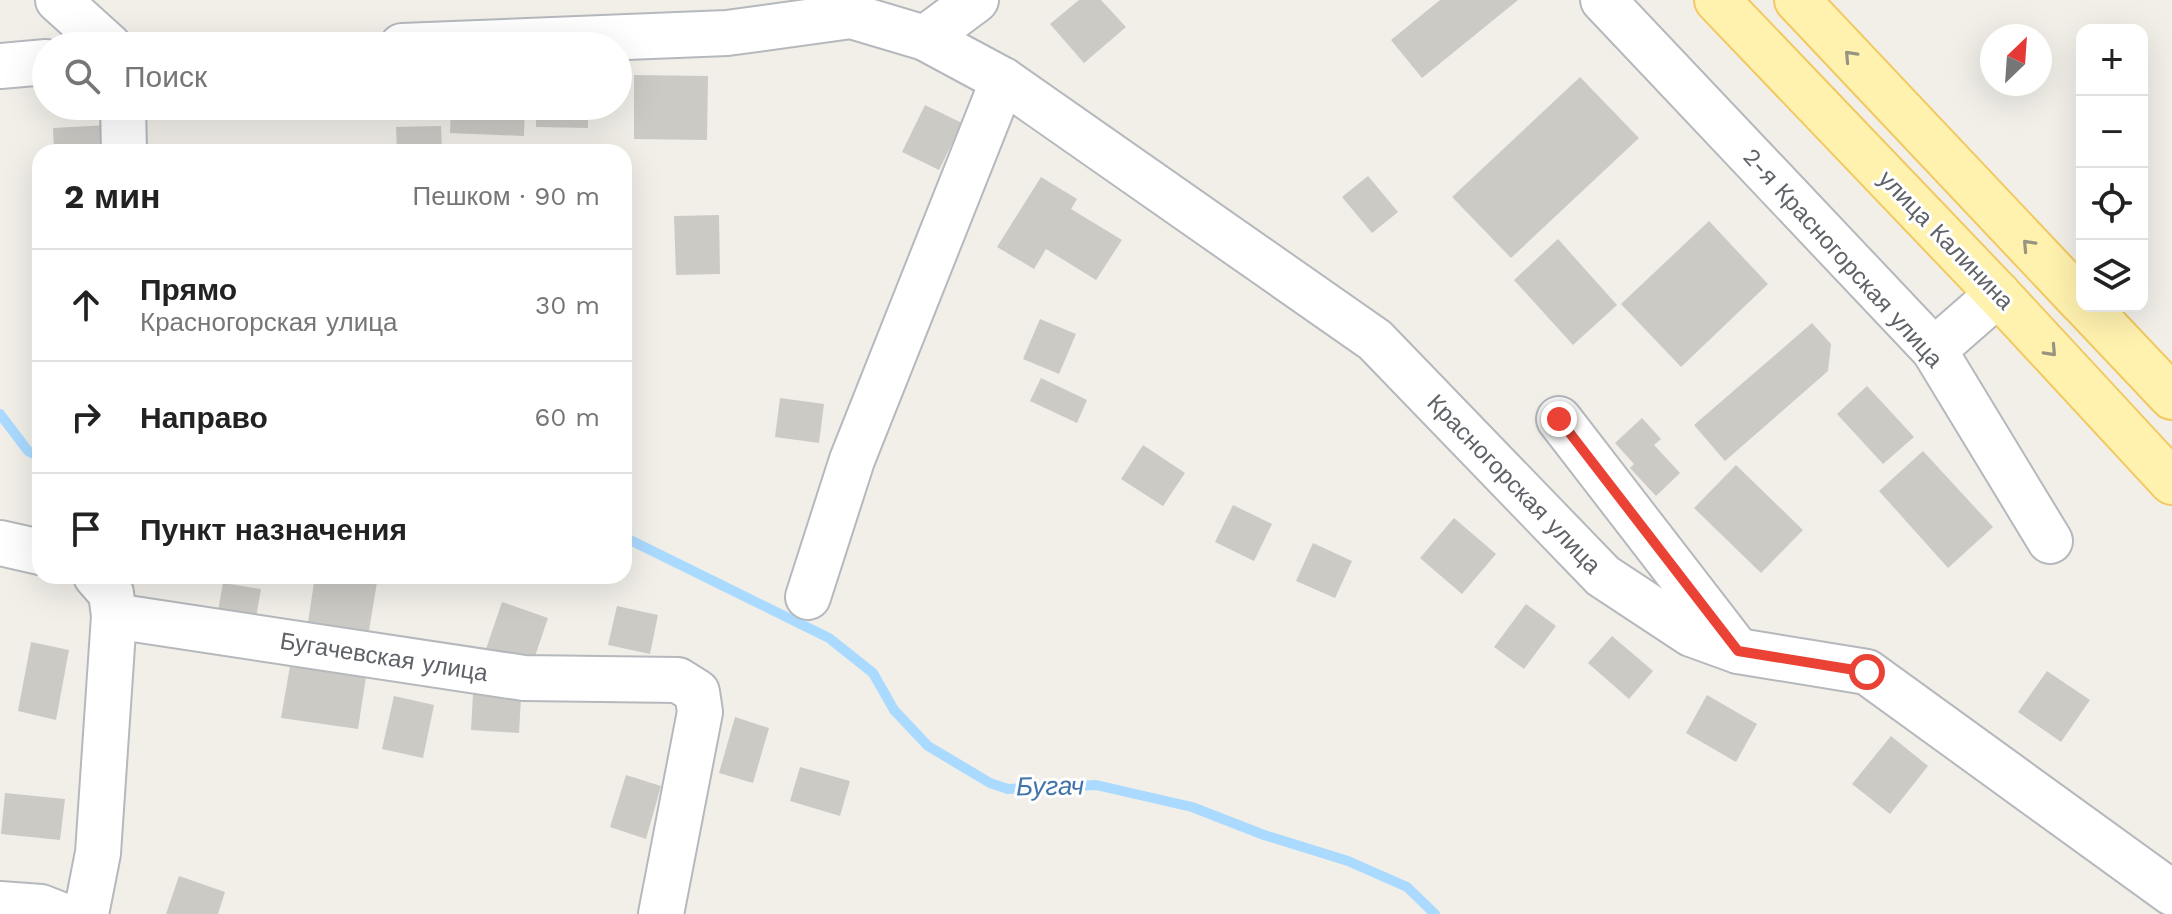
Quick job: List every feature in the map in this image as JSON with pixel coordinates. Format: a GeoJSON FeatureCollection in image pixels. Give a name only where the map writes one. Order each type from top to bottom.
{"type":"FeatureCollection","features":[{"type":"Feature","properties":{"kind":"main road"},"geometry":{"type":"LineString","coordinates":[[1797,0],[2076,296]]}},
{"type":"Feature","properties":{"kind":"main road","name":"улица Калинина"},"geometry":{"type":"LineString","coordinates":[[1731,5],[2172,482]]}},
{"type":"Feature","properties":{"kind":"main road"},"geometry":{"type":"LineString","coordinates":[[2092,312],[2172,397]]}},
{"type":"Feature","properties":{"kind":"street"},"geometry":{"type":"LineString","coordinates":[[58,0],[93,32]]}},
{"type":"Feature","properties":{"kind":"street"},"geometry":{"type":"LineString","coordinates":[[773,0],[851,16]]}},
{"type":"Feature","properties":{"kind":"street"},"geometry":{"type":"LineString","coordinates":[[925,38],[976,0]]}},
{"type":"Feature","properties":{"kind":"street","name":"2-я Красногорская улица"},"geometry":{"type":"LineString","coordinates":[[1603,0],[1934,350],[2050,541]]}},
{"type":"Feature","properties":{"kind":"street","name":"Красногорская улица"},"geometry":{"type":"LineString","coordinates":[[632,37],[727,33],[851,16],[925,38],[1003,80],[1375,340],[1603,576],[1691,634],[1738,651],[1867,672],[2172,893]]}},
{"type":"Feature","properties":{"kind":"street"},"geometry":{"type":"LineString","coordinates":[[0,66],[32,63]]}},
{"type":"Feature","properties":{"kind":"street"},"geometry":{"type":"LineString","coordinates":[[808,597],[852,460],[1003,80]]}},
{"type":"Feature","properties":{"kind":"street"},"geometry":{"type":"LineString","coordinates":[[123,120],[124,144]]}},
{"type":"Feature","properties":{"kind":"street"},"geometry":{"type":"LineString","coordinates":[[1934,350],[1998,294]]}},
{"type":"Feature","properties":{"kind":"street"},"geometry":{"type":"LineString","coordinates":[[1559,419],[1738,651]]}},
{"type":"Feature","properties":{"kind":"street"},"geometry":{"type":"LineString","coordinates":[[0,543],[32,550]]}},
{"type":"Feature","properties":{"kind":"street"},"geometry":{"type":"LineString","coordinates":[[86,914],[98,853],[114,616],[111,593],[103,584]]}},
{"type":"Feature","properties":{"kind":"street","name":"Бугачевская улица"},"geometry":{"type":"LineString","coordinates":[[114,616],[524,678],[678,680],[697,692],[700,712],[661,914]]}},
{"type":"Feature","properties":{"kind":"street"},"geometry":{"type":"LineString","coordinates":[[0,904],[41,907],[59,914]]}},
{"type":"Feature","properties":{"kind":"building"},"geometry":{"type":"Polygon","coordinates":[[[1079,0],[1101,0],[1126,27],[1084,63],[1050,24],[1079,0]]]}},
{"type":"Feature","properties":{"kind":"building"},"geometry":{"type":"Polygon","coordinates":[[[1440,0],[1518,0],[1422,78],[1391,40],[1440,0]]]}},
{"type":"Feature","properties":{"kind":"building"},"geometry":{"type":"Polygon","coordinates":[[[634,75],[708,76],[707,140],[634,139],[634,75]]]}},
{"type":"Feature","properties":{"kind":"building"},"geometry":{"type":"Polygon","coordinates":[[[1580,77],[1639,138],[1511,258],[1452,197],[1580,77]]]}},
{"type":"Feature","properties":{"kind":"building"},"geometry":{"type":"Polygon","coordinates":[[[925,105],[962,123],[939,170],[902,152],[925,105]]]}},
{"type":"Feature","properties":{"kind":"building"},"geometry":{"type":"Polygon","coordinates":[[[450,120],[525,120],[524,136],[450,133],[450,120]]]}},
{"type":"Feature","properties":{"kind":"building"},"geometry":{"type":"Polygon","coordinates":[[[536,120],[588,120],[588,128],[536,127],[536,120]]]}},
{"type":"Feature","properties":{"kind":"building"},"geometry":{"type":"Polygon","coordinates":[[[109,125],[110,144],[54,144],[53,128],[109,125]]]}},
{"type":"Feature","properties":{"kind":"building"},"geometry":{"type":"Polygon","coordinates":[[[441,126],[442,144],[397,144],[396,127],[441,126]]]}},
{"type":"Feature","properties":{"kind":"building"},"geometry":{"type":"Polygon","coordinates":[[[1368,176],[1398,212],[1372,233],[1342,197],[1368,176]]]}},
{"type":"Feature","properties":{"kind":"building"},"geometry":{"type":"Polygon","coordinates":[[[1041,177],[1077,199],[1071,209],[1122,240],[1096,280],[1046,249],[1034,269],[997,247],[1041,177]]]}},
{"type":"Feature","properties":{"kind":"building"},"geometry":{"type":"Polygon","coordinates":[[[719,215],[720,274],[676,275],[674,216],[719,215]]]}},
{"type":"Feature","properties":{"kind":"building"},"geometry":{"type":"Polygon","coordinates":[[[1709,221],[1768,284],[1681,367],[1621,304],[1709,221]]]}},
{"type":"Feature","properties":{"kind":"building"},"geometry":{"type":"Polygon","coordinates":[[[1558,239],[1617,305],[1573,345],[1514,280],[1558,239]]]}},
{"type":"Feature","properties":{"kind":"building"},"geometry":{"type":"Polygon","coordinates":[[[1040,319],[1076,334],[1059,374],[1023,359],[1040,319]]]}},
{"type":"Feature","properties":{"kind":"building"},"geometry":{"type":"Polygon","coordinates":[[[1812,323],[1831,344],[1828,371],[1725,461],[1694,425],[1812,323]]]}},
{"type":"Feature","properties":{"kind":"building"},"geometry":{"type":"Polygon","coordinates":[[[1041,378],[1087,400],[1077,423],[1030,401],[1041,378]]]}},
{"type":"Feature","properties":{"kind":"building"},"geometry":{"type":"Polygon","coordinates":[[[1867,386],[1914,437],[1883,464],[1837,414],[1867,386]]]}},
{"type":"Feature","properties":{"kind":"building"},"geometry":{"type":"Polygon","coordinates":[[[780,398],[824,404],[819,443],[775,437],[780,398]]]}},
{"type":"Feature","properties":{"kind":"building"},"geometry":{"type":"Polygon","coordinates":[[[1642,418],[1661,439],[1654,445],[1680,473],[1656,496],[1630,468],[1634,464],[1615,443],[1642,418]]]}},
{"type":"Feature","properties":{"kind":"building"},"geometry":{"type":"Polygon","coordinates":[[[1143,445],[1185,473],[1163,506],[1121,479],[1143,445]]]}},
{"type":"Feature","properties":{"kind":"building"},"geometry":{"type":"Polygon","coordinates":[[[1923,451],[1993,527],[1948,568],[1879,491],[1923,451]]]}},
{"type":"Feature","properties":{"kind":"building"},"geometry":{"type":"Polygon","coordinates":[[[1736,465],[1803,530],[1761,573],[1694,508],[1736,465]]]}},
{"type":"Feature","properties":{"kind":"building"},"geometry":{"type":"Polygon","coordinates":[[[1233,505],[1272,524],[1254,561],[1215,542],[1233,505]]]}},
{"type":"Feature","properties":{"kind":"building"},"geometry":{"type":"Polygon","coordinates":[[[1454,518],[1496,554],[1462,594],[1420,558],[1454,518]]]}},
{"type":"Feature","properties":{"kind":"building"},"geometry":{"type":"Polygon","coordinates":[[[1313,543],[1352,561],[1335,598],[1296,581],[1313,543]]]}},
{"type":"Feature","properties":{"kind":"building"},"geometry":{"type":"Polygon","coordinates":[[[223,584],[261,589],[254,629],[216,622],[223,584]]]}},
{"type":"Feature","properties":{"kind":"building"},"geometry":{"type":"Polygon","coordinates":[[[314,584],[377,584],[368,637],[307,629],[314,584]]]}},
{"type":"Feature","properties":{"kind":"building"},"geometry":{"type":"Polygon","coordinates":[[[502,602],[548,618],[532,665],[486,649],[502,602]]]}},
{"type":"Feature","properties":{"kind":"building"},"geometry":{"type":"Polygon","coordinates":[[[1526,604],[1556,626],[1524,669],[1494,647],[1526,604]]]}},
{"type":"Feature","properties":{"kind":"building"},"geometry":{"type":"Polygon","coordinates":[[[617,606],[658,615],[650,654],[608,645],[617,606]]]}},
{"type":"Feature","properties":{"kind":"building"},"geometry":{"type":"Polygon","coordinates":[[[1612,636],[1653,671],[1629,699],[1588,663],[1612,636]]]}},
{"type":"Feature","properties":{"kind":"building"},"geometry":{"type":"Polygon","coordinates":[[[31,642],[69,650],[56,720],[18,711],[31,642]]]}},
{"type":"Feature","properties":{"kind":"building"},"geometry":{"type":"Polygon","coordinates":[[[290,666],[366,677],[358,729],[281,718],[290,666]]]}},
{"type":"Feature","properties":{"kind":"building"},"geometry":{"type":"Polygon","coordinates":[[[2047,671],[2090,700],[2061,742],[2018,712],[2047,671]]]}},
{"type":"Feature","properties":{"kind":"building"},"geometry":{"type":"Polygon","coordinates":[[[473,694],[521,698],[519,733],[471,730],[473,694]]]}},
{"type":"Feature","properties":{"kind":"building"},"geometry":{"type":"Polygon","coordinates":[[[1707,695],[1757,724],[1736,762],[1686,733],[1707,695]]]}},
{"type":"Feature","properties":{"kind":"building"},"geometry":{"type":"Polygon","coordinates":[[[394,696],[434,705],[423,758],[382,749],[394,696]]]}},
{"type":"Feature","properties":{"kind":"building"},"geometry":{"type":"Polygon","coordinates":[[[735,717],[769,728],[753,783],[719,773],[735,717]]]}},
{"type":"Feature","properties":{"kind":"building"},"geometry":{"type":"Polygon","coordinates":[[[1891,736],[1928,766],[1890,814],[1852,784],[1891,736]]]}},
{"type":"Feature","properties":{"kind":"building"},"geometry":{"type":"Polygon","coordinates":[[[800,767],[850,781],[840,816],[790,801],[800,767]]]}},
{"type":"Feature","properties":{"kind":"building"},"geometry":{"type":"Polygon","coordinates":[[[626,775],[661,786],[646,839],[610,827],[626,775]]]}},
{"type":"Feature","properties":{"kind":"building"},"geometry":{"type":"Polygon","coordinates":[[[5,793],[65,799],[60,840],[1,834],[5,793]]]}},
{"type":"Feature","properties":{"kind":"building"},"geometry":{"type":"Polygon","coordinates":[[[179,876],[225,892],[218,914],[166,914],[179,876]]]}},
{"type":"Feature","properties":{"kind":"waterway","name":"Бугач"},"geometry":{"type":"LineString","coordinates":[[0,414],[32,453]]}},
{"type":"Feature","properties":{"kind":"waterway","name":"Бугач"},"geometry":{"type":"LineString","coordinates":[[632,541],[829,638],[873,673],[894,710],[928,746],[990,783],[1008,789],[1096,785],[1192,807],[1264,835],[1348,861],[1407,887],[1435,914]]}},
{"type":"Feature","properties":{"kind":"route"},"geometry":{"type":"LineString","coordinates":[[1559,419],[1738,651],[1867,672]]}}]}
